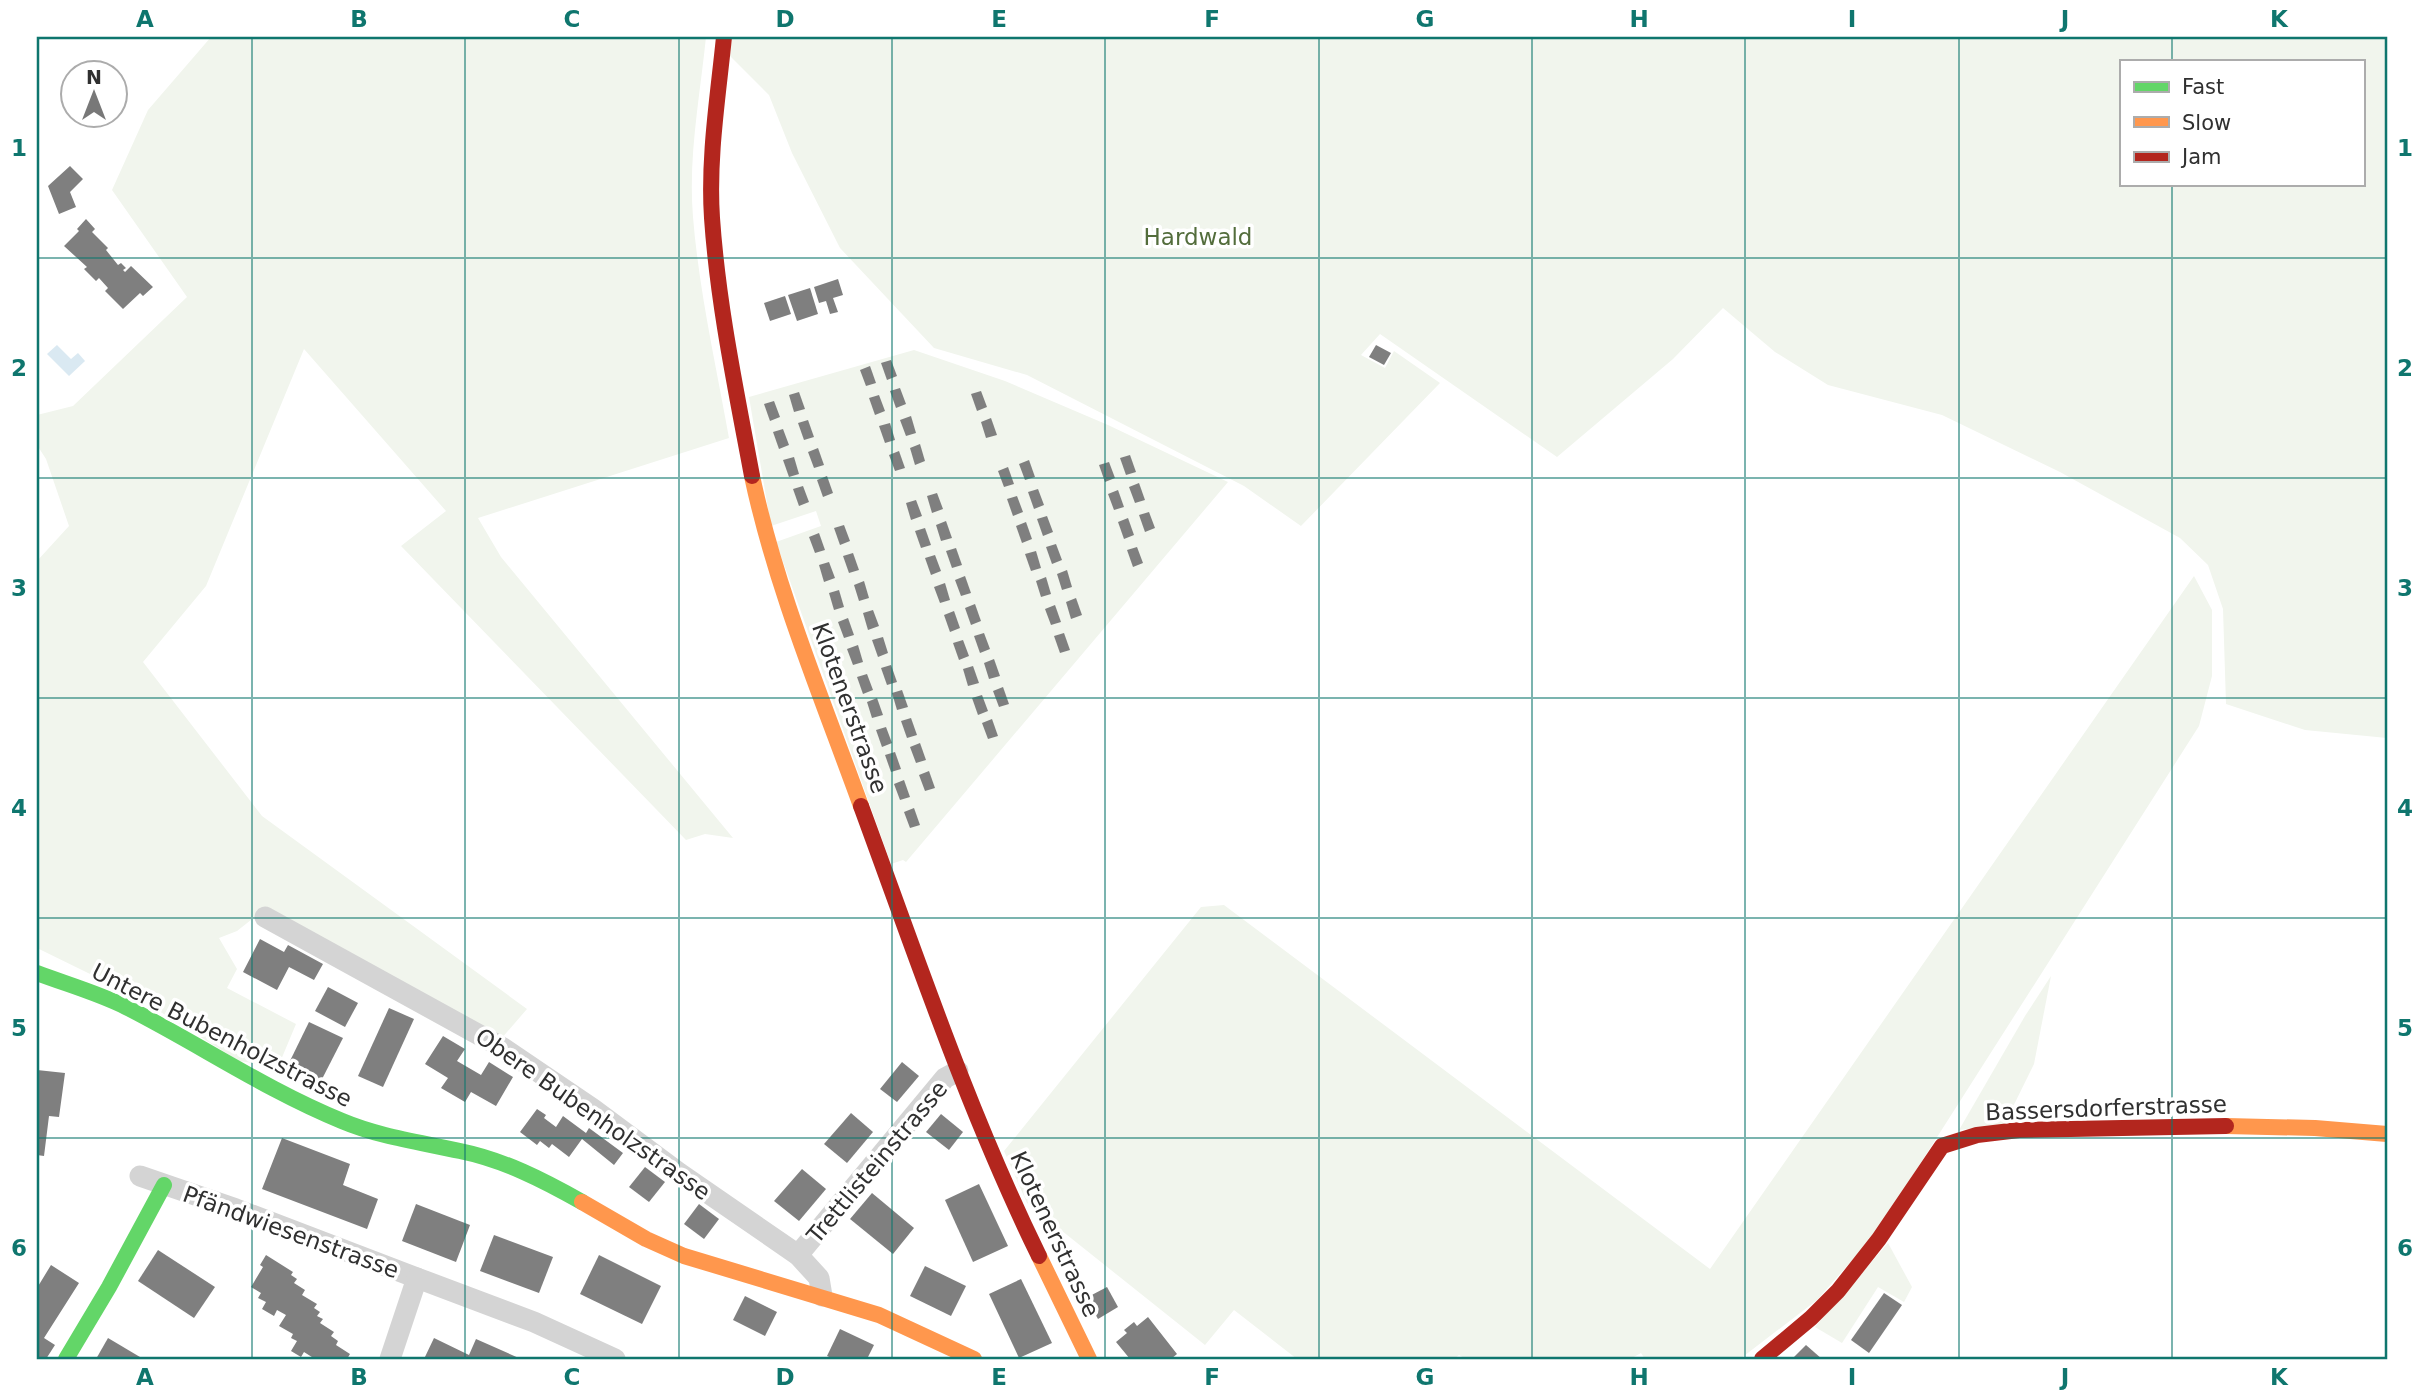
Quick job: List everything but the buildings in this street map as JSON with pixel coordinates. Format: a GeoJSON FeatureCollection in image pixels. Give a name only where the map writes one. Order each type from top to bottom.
{"type":"FeatureCollection","features":[{"type":"Feature","properties":{"kind":"street","name":"Klotenerstrasse"},"geometry":{"type":"LineString","coordinates":[[724,37],[712,165],[712,216],[722,312],[766,537],[787,603],[958,1071],[1019,1215],[1089,1359]]}},
{"type":"Feature","properties":{"kind":"street","name":"Obere Bubenholzstrasse"},"geometry":{"type":"LineString","coordinates":[[265,917],[503,1048],[798,1255],[819,1278],[822,1296]]}},
{"type":"Feature","properties":{"kind":"street","name":"Untere Bubenholzstrasse"},"geometry":{"type":"LineString","coordinates":[[37,973],[124,1006],[278,1092],[343,1122],[384,1136],[463,1151],[503,1163],[549,1183],[646,1239],[684,1256],[879,1315],[974,1359]]}},
{"type":"Feature","properties":{"kind":"street","name":"Trettlisteinstrasse"},"geometry":{"type":"LineString","coordinates":[[798,1255],[945,1078],[958,1071]]}},
{"type":"Feature","properties":{"kind":"street","name":"Bassersdorferstrasse"},"geometry":{"type":"LineString","coordinates":[[1762,1359],[1836,1293],[1881,1238],[1941,1146],[1957,1138],[2018,1130],[2236,1126],[2387,1134]]}},
{"type":"Feature","properties":{"kind":"street","name":"Pfändwiesenstrasse"},"geometry":{"type":"LineString","coordinates":[[140,1176],[236,1209],[417,1278],[390,1359]]}},
{"type":"Feature","properties":{"kind":"street","name":"Pfändwiesenstrasse"},"geometry":{"type":"LineString","coordinates":[[66,1359],[109,1287],[164,1185]]}},
{"type":"Feature","properties":{"kind":"street"},"geometry":{"type":"LineString","coordinates":[[417,1278],[534,1322],[615,1359]]}},
{"type":"Feature","properties":{"kind":"green space"},"geometry":{"type":"Polygon","coordinates":[[[211,37],[706,37],[693,150],[693,217],[704,300],[729,438],[478,518],[501,557],[733,838],[705,834],[686,840],[401,546],[446,511],[304,349],[206,586],[143,662],[262,816],[527,1009],[501,1039],[266,908],[237,931],[219,938],[237,969],[227,988],[296,1024],[278,1067],[239,1061],[135,996],[37,948],[37,561],[69,526],[46,459],[37,445],[37,415],[73,406],[187,297],[112,190],[148,110],[211,37]]]}},
{"type":"Feature","properties":{"kind":"green space","name":"Hardwald"},"geometry":{"type":"Polygon","coordinates":[[[732,37],[2387,37],[2387,738],[2305,730],[2226,704],[2223,609],[2208,565],[2180,538],[2060,472],[1942,415],[1828,385],[1775,352],[1723,308],[1673,359],[1557,457],[1380,334],[1361,355],[1385,368],[1394,351],[1440,383],[1301,526],[1244,486],[1027,375],[934,348],[840,248],[792,153],[769,95],[730,56],[732,37]]]}},
{"type":"Feature","properties":{"kind":"green space"},"geometry":{"type":"Polygon","coordinates":[[[914,350],[1005,381],[1108,425],[1228,482],[906,862],[903,860],[891,864],[776,542],[821,526],[816,511],[771,526],[749,397],[914,350]]]}},
{"type":"Feature","properties":{"kind":"green space"},"geometry":{"type":"Polygon","coordinates":[[[2194,576],[2212,610],[2212,676],[2199,726],[1876,1233],[1817,1300],[1740,1359],[1645,1359],[1641,1353],[1630,1359],[1466,1359],[1459,1355],[1454,1359],[1297,1359],[1234,1310],[1205,1345],[1027,1203],[1004,1151],[1201,907],[1224,905],[1710,1269],[2194,576]]]}},
{"type":"Feature","properties":{"kind":"green space"},"geometry":{"type":"Polygon","coordinates":[[[2051,976],[2034,1064],[2004,1125],[1959,1130],[2025,1016],[2051,976]]]}},
{"type":"Feature","properties":{"kind":"green space"},"geometry":{"type":"Polygon","coordinates":[[[1888,1243],[1912,1287],[1904,1302],[1878,1287],[1842,1343],[1815,1327],[1888,1243]]]}},
{"type":"Feature","properties":{"kind":"shaded area"},"geometry":{"type":"Polygon","coordinates":[[[57,345],[71,359],[78,353],[85,361],[69,376],[47,354],[57,345]]]}},
{"type":"Feature","properties":{"kind":"traffic: fast"},"geometry":{"type":"LineString","coordinates":[[37,973],[126,1007],[286,1095],[356,1127],[508,1165],[582,1202]]}},
{"type":"Feature","properties":{"kind":"traffic: fast"},"geometry":{"type":"LineString","coordinates":[[66,1359],[109,1287],[164,1185]]}},
{"type":"Feature","properties":{"kind":"traffic: slow"},"geometry":{"type":"LineString","coordinates":[[752,476],[787,602],[861,806]]}},
{"type":"Feature","properties":{"kind":"traffic: slow"},"geometry":{"type":"LineString","coordinates":[[2226,1126],[2315,1128],[2387,1134]]}},
{"type":"Feature","properties":{"kind":"traffic: slow"},"geometry":{"type":"LineString","coordinates":[[582,1202],[646,1239],[684,1256],[879,1315],[974,1359]]}},
{"type":"Feature","properties":{"kind":"traffic: slow"},"geometry":{"type":"LineString","coordinates":[[1039,1256],[1089,1359]]}},
{"type":"Feature","properties":{"kind":"traffic: jam"},"geometry":{"type":"LineString","coordinates":[[724,37],[712,150],[712,218],[723,315],[752,476]]}},
{"type":"Feature","properties":{"kind":"traffic: jam"},"geometry":{"type":"LineString","coordinates":[[861,806],[966,1090],[1039,1256]]}},
{"type":"Feature","properties":{"kind":"traffic: jam"},"geometry":{"type":"LineString","coordinates":[[1762,1359],[1811,1318],[1838,1291],[1879,1239],[1942,1146],[1977,1135],[2019,1130],[2226,1126]]}}]}
